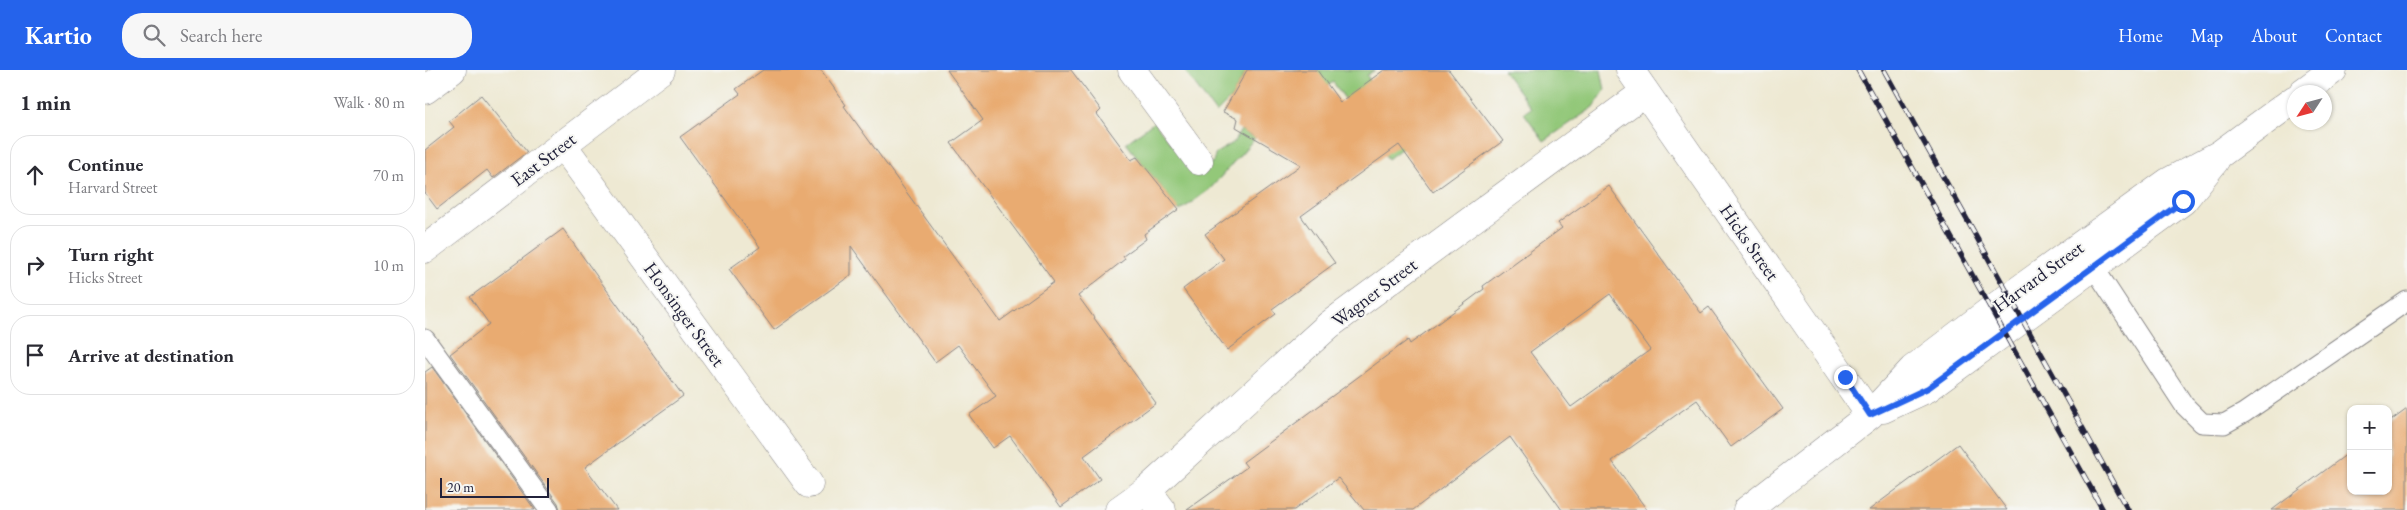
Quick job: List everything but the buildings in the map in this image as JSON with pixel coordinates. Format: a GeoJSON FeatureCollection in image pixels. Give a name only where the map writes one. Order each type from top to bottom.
{"type":"FeatureCollection","features":[{"type":"Feature","properties":{"kind":"street"},"geometry":{"type":"LineString","coordinates":[[425,90],[452,70]]}},
{"type":"Feature","properties":{"kind":"street","name":"East Street"},"geometry":{"type":"LineString","coordinates":[[425,249],[661,70]]}},
{"type":"Feature","properties":{"kind":"street"},"geometry":{"type":"LineString","coordinates":[[1132,70],[1199,161]]}},
{"type":"Feature","properties":{"kind":"street"},"geometry":{"type":"LineString","coordinates":[[2313,85],[2333,70]]}},
{"type":"Feature","properties":{"kind":"street","name":"Hicks Street"},"geometry":{"type":"LineString","coordinates":[[1637,81],[1870,415]]}},
{"type":"Feature","properties":{"kind":"street","name":"Wagner Street"},"geometry":{"type":"LineString","coordinates":[[1119,510],[1155,500],[1329,325],[1637,81]]}},
{"type":"Feature","properties":{"kind":"street","name":"Harvard Street"},"geometry":{"type":"LineString","coordinates":[[1747,510],[1870,415],[1913,369],[1991,310],[2168,182],[2220,154],[2287,105]]}},
{"type":"Feature","properties":{"kind":"street","name":"Honsinger Street"},"geometry":{"type":"LineString","coordinates":[[562,144],[809,484]]}},
{"type":"Feature","properties":{"kind":"street","name":"Harvard Street"},"geometry":{"type":"LineString","coordinates":[[1870,415],[1928,388],[2183,201],[2220,154]]}},
{"type":"Feature","properties":{"kind":"lane"},"geometry":{"type":"LineString","coordinates":[[2093,266],[2184,404],[2202,422],[2224,424],[2244,413],[2407,301]]}},
{"type":"Feature","properties":{"kind":"lane"},"geometry":{"type":"LineString","coordinates":[[425,340],[549,510]]}},
{"type":"Feature","properties":{"kind":"green space"},"geometry":{"type":"Polygon","coordinates":[[[1184,70],[1247,70],[1231,98],[1216,113],[1184,70]]]}},
{"type":"Feature","properties":{"kind":"green space"},"geometry":{"type":"Polygon","coordinates":[[[1294,70],[1375,70],[1367,75],[1402,148],[1388,159],[1333,82],[1301,104],[1294,70]]]}},
{"type":"Feature","properties":{"kind":"green space"},"geometry":{"type":"Polygon","coordinates":[[[1503,70],[1601,70],[1605,90],[1594,107],[1544,141],[1524,113],[1531,108],[1503,70]]]}},
{"type":"Feature","properties":{"kind":"green space"},"geometry":{"type":"Polygon","coordinates":[[[1154,122],[1193,171],[1213,162],[1216,153],[1233,143],[1241,130],[1255,138],[1210,189],[1180,211],[1126,143],[1154,122]]]}},
{"type":"Feature","properties":{"kind":"railway"},"geometry":{"type":"LineString","coordinates":[[1858,70],[2103,510]]}},
{"type":"Feature","properties":{"kind":"railway"},"geometry":{"type":"LineString","coordinates":[[1884,70],[2128,510]]}},
{"type":"Feature","properties":{"kind":"route"},"geometry":{"type":"LineString","coordinates":[[1845,377],[1870,415],[1928,388],[2183,201]]}}]}
